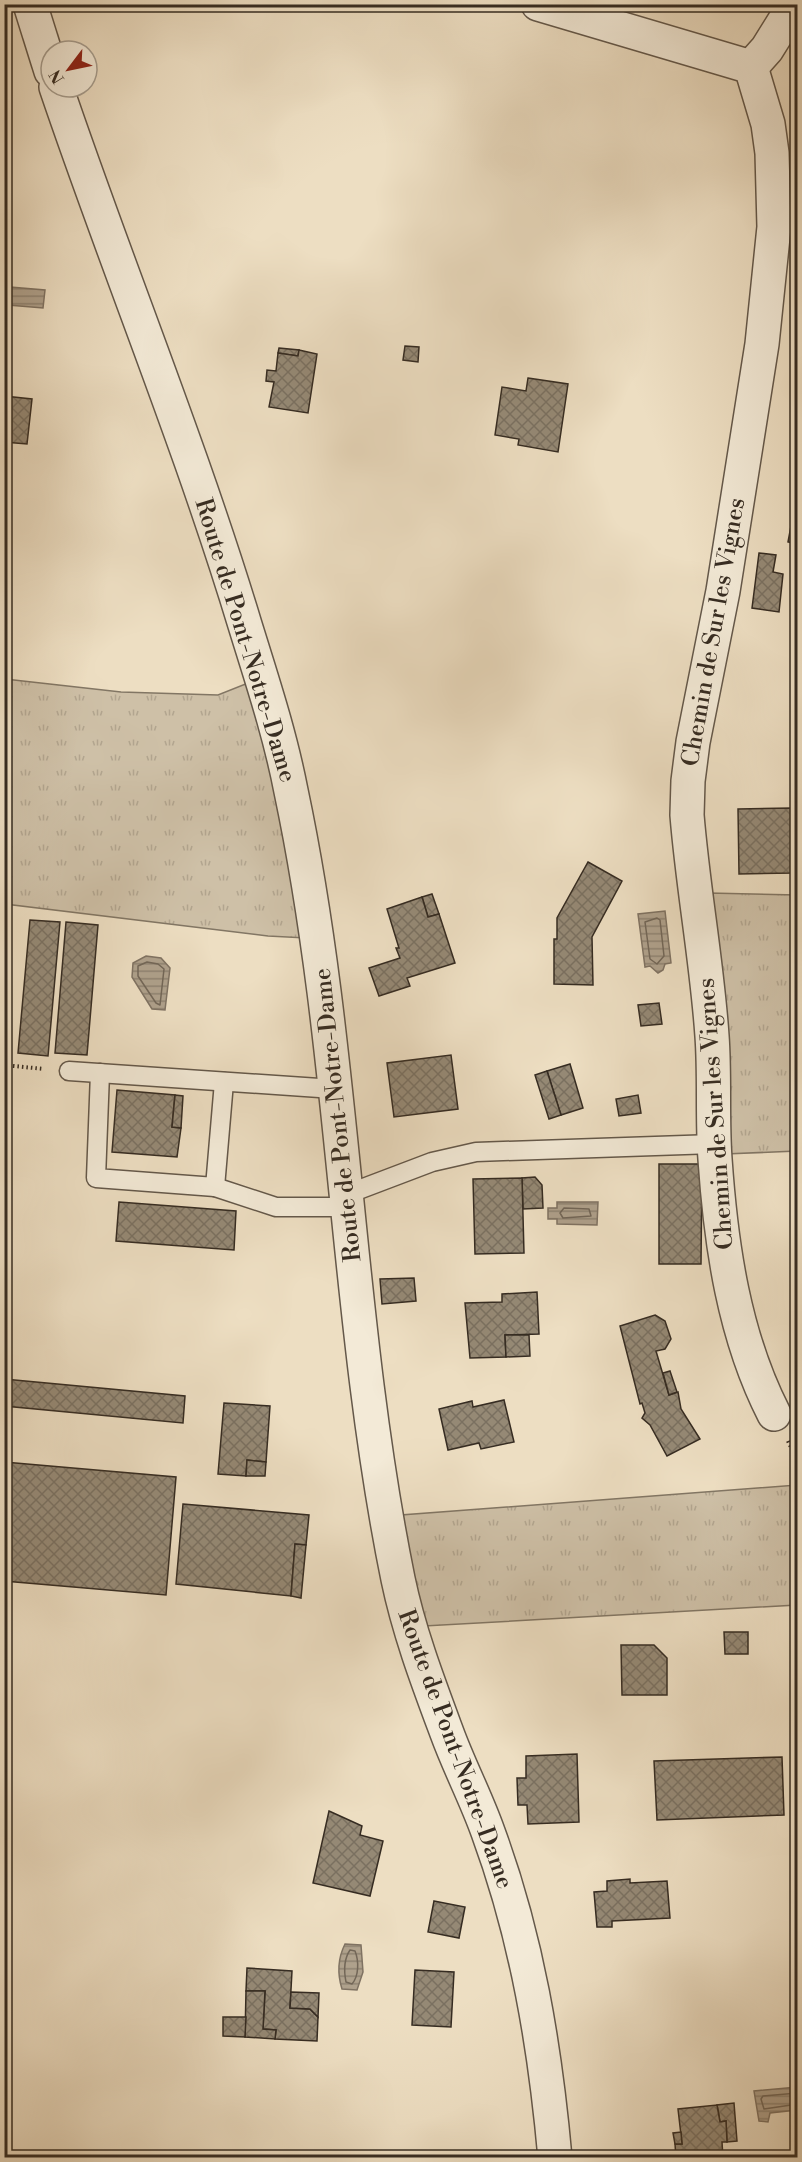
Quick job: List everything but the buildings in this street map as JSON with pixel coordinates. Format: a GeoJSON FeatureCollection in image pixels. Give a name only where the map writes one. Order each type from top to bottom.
{"type":"FeatureCollection","features":[{"type":"Feature","properties":{"kind":"street"},"geometry":{"type":"LineString","coordinates":[[30,4],[41,39]]}},
{"type":"Feature","properties":{"kind":"street"},"geometry":{"type":"LineString","coordinates":[[538,4],[751,67],[767,50],[795,4]]}},
{"type":"Feature","properties":{"kind":"street","name":"Chemin de Sur les Vignes"},"geometry":{"type":"LineString","coordinates":[[751,67],[768,124],[772,153],[773,237],[762,344],[723,591],[688,781],[690,850],[715,1067],[714,1144],[723,1245],[729,1281],[759,1384],[774,1414]]}},
{"type":"Feature","properties":{"kind":"street","name":"Route de Pont-Notre-Dame"},"geometry":{"type":"LineString","coordinates":[[60,99],[103,225],[220,542],[277,731],[315,916],[346,1201],[383,1503],[406,1614],[447,1733],[488,1829],[526,1957],[547,2071],[555,2157]]}},
{"type":"Feature","properties":{"kind":"lane"},"geometry":{"type":"LineString","coordinates":[[69,1071],[334,1089]]}},
{"type":"Feature","properties":{"kind":"lane"},"geometry":{"type":"LineString","coordinates":[[100,1073],[96,1178],[215,1187],[276,1207],[346,1201],[432,1162],[476,1152],[714,1144]]}},
{"type":"Feature","properties":{"kind":"lane"},"geometry":{"type":"LineString","coordinates":[[215,1187],[225,1082]]}},
{"type":"Feature","properties":{"kind":"path"},"geometry":{"type":"LineString","coordinates":[[4,1065],[69,1071]]}},
{"type":"Feature","properties":{"kind":"green space"},"geometry":{"type":"Polygon","coordinates":[[[5,679],[121,692],[218,695],[248,683],[270,768],[306,938],[268,936],[5,904],[5,679]]]}},
{"type":"Feature","properties":{"kind":"green space"},"geometry":{"type":"Polygon","coordinates":[[[708,893],[797,895],[797,1151],[725,1154],[708,893]]]}},
{"type":"Feature","properties":{"kind":"green space"},"geometry":{"type":"Polygon","coordinates":[[[797,1485],[797,1605],[424,1626],[401,1515],[797,1485]]]}},
{"type":"Feature","properties":{"kind":"water"},"geometry":{"type":"Polygon","coordinates":[[[10,287],[45,290],[43,308],[8,305],[10,287]]]}},
{"type":"Feature","properties":{"kind":"water"},"geometry":{"type":"Polygon","coordinates":[[[665,911],[671,963],[665,964],[663,970],[658,973],[650,966],[645,967],[638,914],[665,911]]]}},
{"type":"Feature","properties":{"kind":"water"},"geometry":{"type":"Polygon","coordinates":[[[146,956],[161,958],[170,968],[165,1010],[152,1009],[132,977],[133,963],[146,956]]]}},
{"type":"Feature","properties":{"kind":"water"},"geometry":{"type":"Polygon","coordinates":[[[557,1202],[598,1202],[597,1225],[557,1224],[557,1219],[548,1219],[548,1208],[557,1208],[557,1202]]]}},
{"type":"Feature","properties":{"kind":"water"},"geometry":{"type":"Polygon","coordinates":[[[345,1944],[361,1945],[363,1972],[357,1990],[342,1989],[340,1983],[340,1960],[345,1944]]]}},
{"type":"Feature","properties":{"kind":"water"},"geometry":{"type":"Polygon","coordinates":[[[797,2087],[797,2110],[770,2113],[768,2122],[759,2121],[754,2091],[797,2087]]]}}]}
